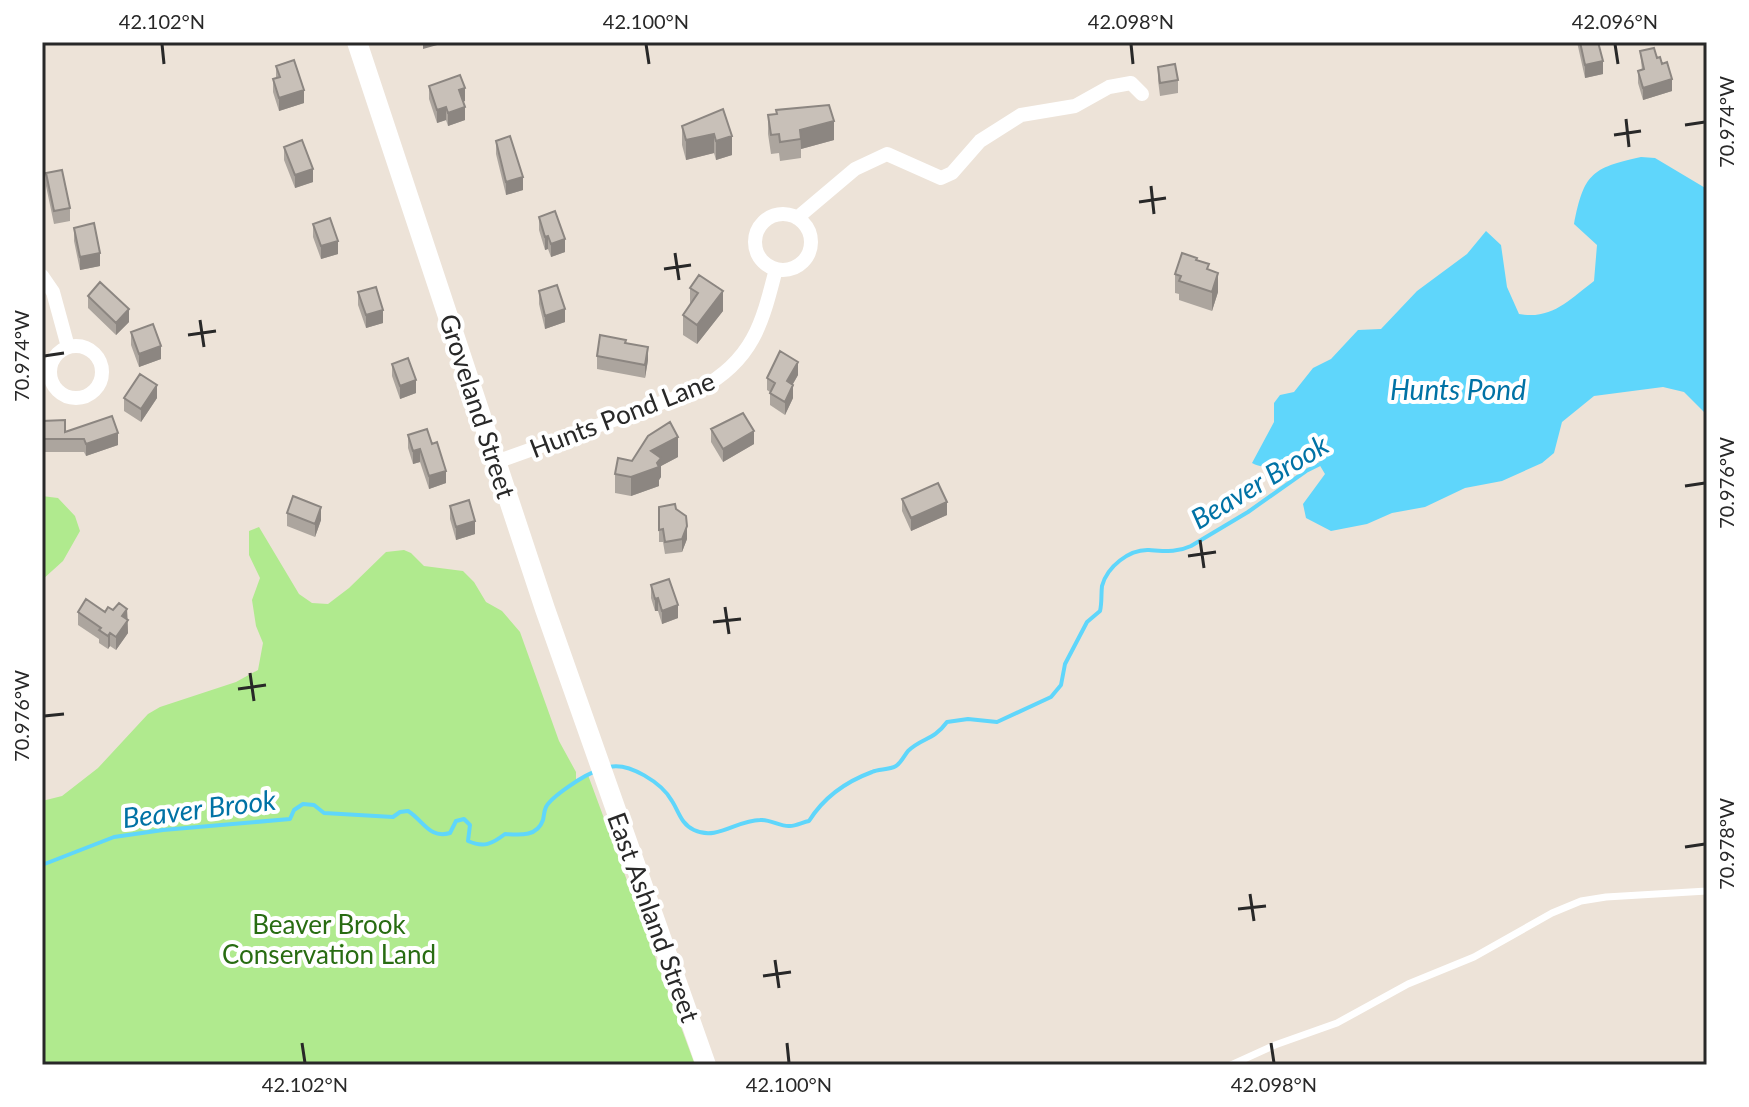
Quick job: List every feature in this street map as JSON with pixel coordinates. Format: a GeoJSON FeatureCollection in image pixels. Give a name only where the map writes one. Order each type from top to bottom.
{"type":"FeatureCollection","features":[{"type":"Feature","properties":{"kind":"main road","name":"Groveland Street"},"geometry":{"type":"LineString","coordinates":[[357,42],[601,768]]}},
{"type":"Feature","properties":{"kind":"main road","name":"East Ashland Street"},"geometry":{"type":"LineString","coordinates":[[601,768],[706,1065]]}},
{"type":"Feature","properties":{"kind":"street"},"geometry":{"type":"LineString","coordinates":[[797,218],[855,169],[887,154],[941,178],[952,173],[980,141],[1021,115],[1075,106],[1109,87],[1131,83],[1142,94]]}},
{"type":"Feature","properties":{"kind":"street"},"geometry":{"type":"LineString","coordinates":[[789,214],[797,218],[809,231],[810,249],[801,263],[784,270],[768,266],[757,254],[755,236],[758,228],[771,216],[789,214]]}},
{"type":"Feature","properties":{"kind":"street","name":"Hunts Pond Lane"},"geometry":{"type":"LineString","coordinates":[[496,462],[700,389],[726,375],[746,351],[763,317],[776,269]]}},
{"type":"Feature","properties":{"kind":"street"},"geometry":{"type":"LineString","coordinates":[[42,276],[53,292],[68,347]]}},
{"type":"Feature","properties":{"kind":"lane"},"geometry":{"type":"LineString","coordinates":[[1231,1065],[1337,1023],[1408,984],[1474,957],[1552,913],[1581,901],[1707,891]]}},
{"type":"Feature","properties":{"kind":"green space"},"geometry":{"type":"Polygon","coordinates":[[[42,496],[58,498],[75,516],[80,531],[63,561],[42,580],[42,496]]]}},
{"type":"Feature","properties":{"kind":"green space","name":"Beaver Brook Conservation Land"},"geometry":{"type":"Polygon","coordinates":[[[259,527],[299,594],[312,603],[328,604],[386,552],[404,550],[424,566],[463,571],[486,602],[502,611],[520,632],[559,741],[576,772],[576,782],[588,775],[695,1065],[42,1065],[42,801],[62,796],[98,768],[148,714],[160,707],[236,682],[258,670],[263,643],[256,626],[252,600],[260,578],[249,555],[249,531],[259,527]]]}},
{"type":"Feature","properties":{"kind":"water","name":"Hunts Pond"},"geometry":{"type":"Polygon","coordinates":[[[1641,157],[1655,158],[1707,189],[1707,415],[1684,392],[1663,387],[1594,396],[1562,422],[1554,453],[1542,463],[1502,481],[1465,488],[1425,507],[1331,531],[1306,518],[1303,504],[1325,474],[1319,464],[1322,446],[1313,442],[1292,456],[1268,466],[1252,463],[1274,422],[1274,403],[1280,395],[1294,392],[1313,368],[1331,359],[1358,330],[1381,329],[1417,291],[1467,254],[1486,231],[1501,245],[1507,287],[1519,314],[1551,311],[1594,281],[1597,245],[1574,224],[1582,194],[1592,176],[1600,170],[1641,157]]]}},
{"type":"Feature","properties":{"kind":"building"},"geometry":{"type":"Polygon","coordinates":[[[1580,42],[1598,42],[1603,61],[1585,65],[1580,42]]]}},
{"type":"Feature","properties":{"kind":"building"},"geometry":{"type":"Polygon","coordinates":[[[1654,48],[1662,64],[1667,62],[1672,79],[1643,88],[1638,71],[1644,69],[1640,51],[1654,48]]]}},
{"type":"Feature","properties":{"kind":"building"},"geometry":{"type":"Polygon","coordinates":[[[294,60],[304,90],[279,98],[273,79],[280,77],[276,66],[294,60]]]}},
{"type":"Feature","properties":{"kind":"building"},"geometry":{"type":"Polygon","coordinates":[[[1175,64],[1178,80],[1160,83],[1158,67],[1175,64]]]}},
{"type":"Feature","properties":{"kind":"building"},"geometry":{"type":"Polygon","coordinates":[[[460,75],[465,88],[459,90],[465,107],[448,113],[446,107],[437,110],[429,86],[460,75]]]}},
{"type":"Feature","properties":{"kind":"building"},"geometry":{"type":"Polygon","coordinates":[[[829,105],[834,121],[800,130],[801,139],[780,142],[779,134],[771,135],[768,115],[777,114],[776,110],[829,105]]]}},
{"type":"Feature","properties":{"kind":"building"},"geometry":{"type":"Polygon","coordinates":[[[723,109],[732,136],[716,141],[714,134],[686,140],[682,126],[723,109]]]}},
{"type":"Feature","properties":{"kind":"building"},"geometry":{"type":"Polygon","coordinates":[[[510,136],[523,177],[506,182],[496,141],[510,136]]]}},
{"type":"Feature","properties":{"kind":"building"},"geometry":{"type":"Polygon","coordinates":[[[302,140],[313,169],[295,175],[284,147],[302,140]]]}},
{"type":"Feature","properties":{"kind":"building"},"geometry":{"type":"Polygon","coordinates":[[[62,170],[70,208],[54,211],[46,173],[62,170]]]}},
{"type":"Feature","properties":{"kind":"building"},"geometry":{"type":"Polygon","coordinates":[[[555,211],[565,239],[551,244],[548,236],[545,237],[539,217],[555,211]]]}},
{"type":"Feature","properties":{"kind":"building"},"geometry":{"type":"Polygon","coordinates":[[[330,218],[338,241],[321,246],[313,224],[330,218]]]}},
{"type":"Feature","properties":{"kind":"building"},"geometry":{"type":"Polygon","coordinates":[[[94,223],[100,253],[80,257],[74,228],[94,223]]]}},
{"type":"Feature","properties":{"kind":"building"},"geometry":{"type":"Polygon","coordinates":[[[1182,253],[1209,264],[1207,269],[1218,273],[1212,292],[1179,281],[1181,276],[1175,274],[1182,253]]]}},
{"type":"Feature","properties":{"kind":"building"},"geometry":{"type":"Polygon","coordinates":[[[699,275],[723,291],[697,325],[683,315],[698,293],[690,288],[699,275]]]}},
{"type":"Feature","properties":{"kind":"building"},"geometry":{"type":"Polygon","coordinates":[[[100,282],[129,309],[116,323],[88,296],[100,282]]]}},
{"type":"Feature","properties":{"kind":"building"},"geometry":{"type":"Polygon","coordinates":[[[557,285],[565,309],[545,316],[539,291],[557,285]]]}},
{"type":"Feature","properties":{"kind":"building"},"geometry":{"type":"Polygon","coordinates":[[[376,287],[383,310],[366,315],[358,292],[376,287]]]}},
{"type":"Feature","properties":{"kind":"building"},"geometry":{"type":"Polygon","coordinates":[[[153,324],[161,346],[139,354],[131,332],[153,324]]]}},
{"type":"Feature","properties":{"kind":"building"},"geometry":{"type":"Polygon","coordinates":[[[600,335],[648,347],[645,365],[597,356],[600,335]]]}},
{"type":"Feature","properties":{"kind":"building"},"geometry":{"type":"Polygon","coordinates":[[[780,351],[798,362],[787,381],[793,385],[785,402],[770,393],[775,383],[767,378],[780,351]]]}},
{"type":"Feature","properties":{"kind":"building"},"geometry":{"type":"Polygon","coordinates":[[[408,358],[416,380],[400,386],[392,364],[408,358]]]}},
{"type":"Feature","properties":{"kind":"building"},"geometry":{"type":"Polygon","coordinates":[[[140,374],[157,385],[141,409],[124,398],[140,374]]]}},
{"type":"Feature","properties":{"kind":"building"},"geometry":{"type":"Polygon","coordinates":[[[743,413],[754,431],[723,449],[711,429],[743,413]]]}},
{"type":"Feature","properties":{"kind":"building"},"geometry":{"type":"Polygon","coordinates":[[[112,416],[118,433],[86,444],[84,439],[42,439],[42,421],[65,420],[65,432],[112,416]]]}},
{"type":"Feature","properties":{"kind":"building"},"geometry":{"type":"Polygon","coordinates":[[[670,422],[678,437],[651,451],[661,458],[657,463],[659,467],[631,477],[615,474],[618,458],[632,461],[648,436],[670,422]]]}},
{"type":"Feature","properties":{"kind":"building"},"geometry":{"type":"Polygon","coordinates":[[[427,429],[432,444],[437,442],[446,471],[429,476],[420,449],[413,451],[408,435],[427,429]]]}},
{"type":"Feature","properties":{"kind":"building"},"geometry":{"type":"Polygon","coordinates":[[[938,483],[947,502],[911,518],[902,499],[938,483]]]}},
{"type":"Feature","properties":{"kind":"building"},"geometry":{"type":"Polygon","coordinates":[[[293,496],[321,507],[315,524],[287,513],[293,496]]]}},
{"type":"Feature","properties":{"kind":"building"},"geometry":{"type":"Polygon","coordinates":[[[469,500],[475,521],[456,527],[450,506],[469,500]]]}},
{"type":"Feature","properties":{"kind":"building"},"geometry":{"type":"Polygon","coordinates":[[[675,504],[676,509],[686,516],[687,526],[682,539],[665,542],[663,529],[659,530],[659,507],[675,504]]]}},
{"type":"Feature","properties":{"kind":"building"},"geometry":{"type":"Polygon","coordinates":[[[669,579],[678,605],[662,611],[651,585],[669,579]]]}},
{"type":"Feature","properties":{"kind":"building"},"geometry":{"type":"Polygon","coordinates":[[[86,599],[105,612],[108,607],[113,610],[119,603],[127,609],[122,616],[128,620],[116,637],[110,633],[108,636],[78,612],[86,599]]]}},
{"type":"Feature","properties":{"kind":"waterway","name":"Beaver Brook"},"geometry":{"type":"LineString","coordinates":[[609,767],[626,768],[653,781],[667,794],[686,824],[702,833],[719,832],[752,821],[764,820],[790,826],[809,821],[836,791],[862,776],[896,766],[908,751],[937,733],[947,722],[968,719],[997,722],[1051,697],[1061,685],[1065,664],[1087,622],[1100,611],[1102,586],[1120,560],[1141,550],[1175,551],[1191,546],[1322,463]]}},
{"type":"Feature","properties":{"kind":"waterway","name":"Beaver Brook"},"geometry":{"type":"LineString","coordinates":[[42,865],[114,837],[290,819],[294,810],[303,804],[314,805],[324,813],[393,817],[408,811],[437,834],[450,833],[456,821],[464,819],[470,825],[468,841],[488,844],[505,834],[527,834],[537,830],[546,807],[554,798],[597,771]]}}]}
